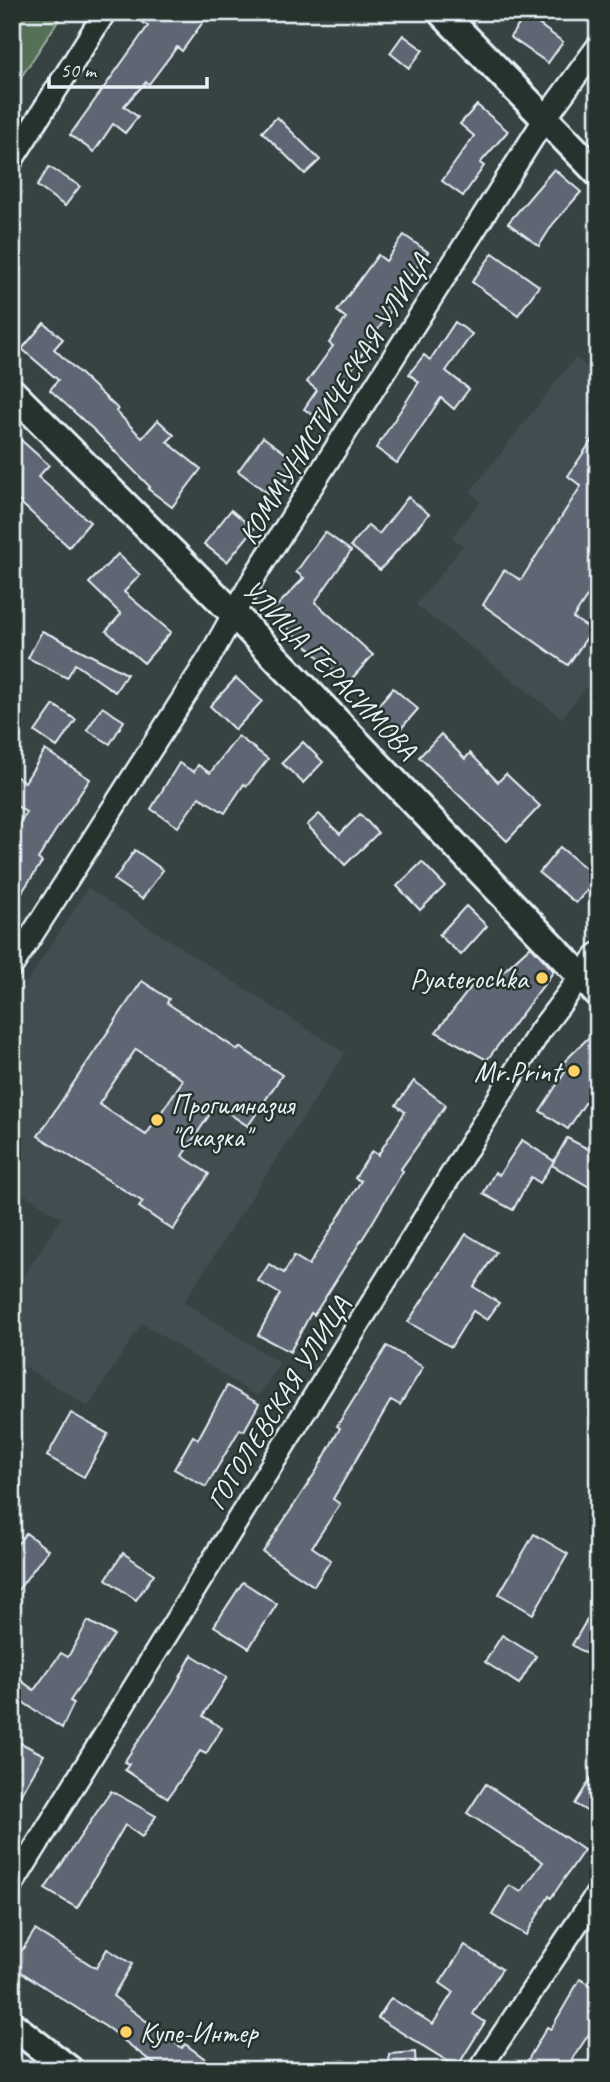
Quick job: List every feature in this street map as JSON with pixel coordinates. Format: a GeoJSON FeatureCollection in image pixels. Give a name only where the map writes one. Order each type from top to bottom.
{"type":"FeatureCollection","features":[{"type":"Feature","properties":{"kind":"main road"},"geometry":{"type":"LineString","coordinates":[[441,12],[598,173]]}},
{"type":"Feature","properties":{"kind":"main road","name":"УЛИЦА ГЕРАСИМОВА"},"geometry":{"type":"LineString","coordinates":[[12,392],[233,613],[590,986]]}},
{"type":"Feature","properties":{"kind":"main road"},"geometry":{"type":"LineString","coordinates":[[12,2025],[70,2070]]}},
{"type":"Feature","properties":{"kind":"street"},"geometry":{"type":"LineString","coordinates":[[12,160],[105,12]]}},
{"type":"Feature","properties":{"kind":"street","name":"КОММУНИСТИЧЕСКАЯ УЛИЦА"},"geometry":{"type":"LineString","coordinates":[[12,966],[209,658],[233,613],[544,120],[598,46]]}},
{"type":"Feature","properties":{"kind":"street","name":"ГОГОЛЕВСКАЯ УЛИЦА"},"geometry":{"type":"LineString","coordinates":[[12,1885],[540,1031],[590,986],[598,954]]}},
{"type":"Feature","properties":{"kind":"street"},"geometry":{"type":"LineString","coordinates":[[479,2070],[598,1892]]}},
{"type":"Feature","properties":{"kind":"shaded area"},"geometry":{"type":"Polygon","coordinates":[[[575,358],[598,375],[598,672],[562,718],[416,605],[463,546],[452,537],[481,501],[470,492],[575,358]]]}},
{"type":"Feature","properties":{"kind":"shaded area","name":"Прогимназия \"Сказка\""},"geometry":{"type":"Polygon","coordinates":[[[88,888],[345,1053],[184,1302],[280,1363],[258,1397],[142,1323],[88,1407],[12,1358],[12,1294],[61,1218],[12,1186],[12,1005],[88,888]]]}},
{"type":"Feature","properties":{"kind":"green space"},"geometry":{"type":"Polygon","coordinates":[[[12,12],[64,12],[12,91],[12,12]]]}},
{"type":"Feature","properties":{"kind":"building"},"geometry":{"type":"Polygon","coordinates":[[[128,12],[189,12],[203,22],[182,51],[177,47],[149,84],[146,82],[124,106],[138,117],[125,133],[113,124],[94,152],[70,135],[148,26],[128,12]]]}},
{"type":"Feature","properties":{"kind":"building"},"geometry":{"type":"Polygon","coordinates":[[[526,15],[563,42],[548,63],[510,37],[526,15]]]}},
{"type":"Feature","properties":{"kind":"building"},"geometry":{"type":"Polygon","coordinates":[[[403,35],[423,50],[409,68],[390,53],[403,35]]]}},
{"type":"Feature","properties":{"kind":"building"},"geometry":{"type":"Polygon","coordinates":[[[477,105],[508,131],[480,163],[484,166],[463,196],[442,181],[474,136],[460,124],[477,105]]]}},
{"type":"Feature","properties":{"kind":"building"},"geometry":{"type":"Polygon","coordinates":[[[277,117],[320,160],[305,174],[262,132],[277,117]]]}},
{"type":"Feature","properties":{"kind":"building"},"geometry":{"type":"Polygon","coordinates":[[[49,167],[80,186],[65,206],[37,186],[49,167]]]}},
{"type":"Feature","properties":{"kind":"building"},"geometry":{"type":"Polygon","coordinates":[[[554,169],[581,192],[553,224],[539,246],[508,223],[554,169]]]}},
{"type":"Feature","properties":{"kind":"building"},"geometry":{"type":"Polygon","coordinates":[[[404,235],[428,252],[387,307],[391,310],[319,419],[304,409],[317,390],[307,382],[333,346],[329,343],[346,318],[337,311],[378,255],[386,261],[404,235]]]}},
{"type":"Feature","properties":{"kind":"building"},"geometry":{"type":"Polygon","coordinates":[[[493,253],[539,286],[518,315],[472,282],[493,253]]]}},
{"type":"Feature","properties":{"kind":"building"},"geometry":{"type":"Polygon","coordinates":[[[455,322],[472,334],[446,371],[469,389],[454,409],[441,398],[397,463],[376,448],[419,382],[409,374],[424,355],[430,360],[455,322]]]}},
{"type":"Feature","properties":{"kind":"building"},"geometry":{"type":"Polygon","coordinates":[[[44,323],[63,339],[54,349],[118,409],[116,411],[142,438],[158,420],[174,435],[167,442],[201,469],[172,507],[148,489],[150,487],[96,432],[50,390],[58,380],[22,349],[44,323]]]}},
{"type":"Feature","properties":{"kind":"building"},"geometry":{"type":"Polygon","coordinates":[[[598,431],[598,580],[573,618],[592,630],[568,665],[483,605],[504,570],[521,580],[581,486],[568,476],[598,431]]]}},
{"type":"Feature","properties":{"kind":"building"},"geometry":{"type":"Polygon","coordinates":[[[12,432],[49,465],[38,477],[90,522],[69,547],[12,495],[12,432]]]}},
{"type":"Feature","properties":{"kind":"building"},"geometry":{"type":"Polygon","coordinates":[[[263,437],[299,463],[273,497],[238,471],[263,437]]]}},
{"type":"Feature","properties":{"kind":"building"},"geometry":{"type":"Polygon","coordinates":[[[408,497],[429,514],[380,570],[351,546],[368,525],[379,534],[408,497]]]}},
{"type":"Feature","properties":{"kind":"building"},"geometry":{"type":"Polygon","coordinates":[[[231,510],[254,529],[227,562],[204,544],[231,510]]]}},
{"type":"Feature","properties":{"kind":"building"},"geometry":{"type":"Polygon","coordinates":[[[325,532],[351,551],[315,602],[373,655],[347,684],[271,612],[304,578],[296,572],[325,532]]]}},
{"type":"Feature","properties":{"kind":"building"},"geometry":{"type":"Polygon","coordinates":[[[118,554],[140,575],[124,592],[171,632],[144,663],[106,631],[121,614],[89,583],[118,554]]]}},
{"type":"Feature","properties":{"kind":"building"},"geometry":{"type":"Polygon","coordinates":[[[42,631],[127,674],[115,692],[75,664],[67,678],[28,658],[42,631]]]}},
{"type":"Feature","properties":{"kind":"building"},"geometry":{"type":"Polygon","coordinates":[[[236,678],[262,701],[235,730],[210,706],[236,678]]]}},
{"type":"Feature","properties":{"kind":"building"},"geometry":{"type":"Polygon","coordinates":[[[393,688],[418,709],[398,732],[373,711],[393,688]]]}},
{"type":"Feature","properties":{"kind":"building"},"geometry":{"type":"Polygon","coordinates":[[[54,705],[76,720],[57,747],[35,732],[54,705]]]}},
{"type":"Feature","properties":{"kind":"building"},"geometry":{"type":"Polygon","coordinates":[[[102,707],[124,721],[110,744],[87,730],[102,707]]]}},
{"type":"Feature","properties":{"kind":"building"},"geometry":{"type":"Polygon","coordinates":[[[441,734],[465,759],[470,753],[498,782],[506,774],[540,806],[507,841],[419,757],[441,734]]]}},
{"type":"Feature","properties":{"kind":"building"},"geometry":{"type":"Polygon","coordinates":[[[238,736],[268,759],[247,786],[244,784],[225,813],[199,797],[178,827],[151,809],[179,763],[194,772],[198,765],[210,773],[238,736]]]}},
{"type":"Feature","properties":{"kind":"building"},"geometry":{"type":"Polygon","coordinates":[[[303,742],[323,762],[303,783],[282,763],[303,742]]]}},
{"type":"Feature","properties":{"kind":"building"},"geometry":{"type":"Polygon","coordinates":[[[45,750],[90,779],[38,859],[42,862],[12,907],[12,836],[26,812],[12,803],[12,774],[25,782],[45,750]]]}},
{"type":"Feature","properties":{"kind":"building"},"geometry":{"type":"Polygon","coordinates":[[[319,814],[340,834],[360,814],[378,833],[345,865],[307,825],[319,814]]]}},
{"type":"Feature","properties":{"kind":"building"},"geometry":{"type":"Polygon","coordinates":[[[560,847],[598,878],[576,903],[539,873],[560,847]]]}},
{"type":"Feature","properties":{"kind":"building"},"geometry":{"type":"Polygon","coordinates":[[[135,850],[163,870],[142,899],[114,880],[135,850]]]}},
{"type":"Feature","properties":{"kind":"building"},"geometry":{"type":"Polygon","coordinates":[[[422,862],[445,886],[420,910],[397,886],[422,862]]]}},
{"type":"Feature","properties":{"kind":"building"},"geometry":{"type":"Polygon","coordinates":[[[466,906],[487,926],[461,955],[439,935],[466,906]]]}},
{"type":"Feature","properties":{"kind":"building"},"geometry":{"type":"Polygon","coordinates":[[[531,946],[554,971],[487,1060],[436,1032],[475,982],[495,979],[531,946]]]}},
{"type":"Feature","properties":{"kind":"building"},"geometry":{"type":"Polygon","coordinates":[[[142,981],[169,999],[167,1003],[238,1050],[240,1047],[282,1075],[248,1126],[216,1105],[182,1156],[209,1174],[173,1230],[139,1207],[143,1202],[38,1136],[142,981]],[[136,1049],[99,1104],[146,1135],[183,1080],[136,1049]]]}},
{"type":"Feature","properties":{"kind":"building"},"geometry":{"type":"Polygon","coordinates":[[[589,1037],[598,1046],[598,1105],[589,1097],[568,1129],[540,1111],[565,1072],[559,1067],[589,1037]]]}},
{"type":"Feature","properties":{"kind":"building"},"geometry":{"type":"Polygon","coordinates":[[[414,1081],[446,1105],[401,1169],[403,1171],[368,1230],[314,1315],[311,1313],[290,1352],[258,1335],[280,1294],[258,1281],[269,1264],[284,1273],[294,1256],[309,1265],[361,1181],[355,1178],[372,1151],[378,1155],[405,1112],[396,1105],[414,1081]]]}},
{"type":"Feature","properties":{"kind":"building"},"geometry":{"type":"Polygon","coordinates":[[[567,1138],[598,1154],[598,1192],[552,1165],[567,1138]]]}},
{"type":"Feature","properties":{"kind":"building"},"geometry":{"type":"Polygon","coordinates":[[[522,1140],[554,1161],[540,1183],[531,1177],[513,1210],[483,1194],[495,1172],[499,1175],[522,1140]]]}},
{"type":"Feature","properties":{"kind":"building"},"geometry":{"type":"Polygon","coordinates":[[[466,1234],[496,1252],[474,1287],[499,1303],[487,1320],[473,1311],[451,1347],[408,1322],[466,1234]]]}},
{"type":"Feature","properties":{"kind":"building"},"geometry":{"type":"Polygon","coordinates":[[[387,1346],[423,1367],[400,1405],[391,1400],[333,1499],[340,1504],[312,1547],[331,1560],[314,1586],[263,1552],[317,1470],[340,1428],[337,1426],[387,1346]]]}},
{"type":"Feature","properties":{"kind":"building"},"geometry":{"type":"Polygon","coordinates":[[[227,1386],[259,1404],[244,1431],[240,1429],[206,1487],[174,1469],[193,1436],[198,1439],[227,1386]]]}},
{"type":"Feature","properties":{"kind":"building"},"geometry":{"type":"Polygon","coordinates":[[[71,1413],[108,1434],[84,1477],[47,1456],[71,1413]]]}},
{"type":"Feature","properties":{"kind":"building"},"geometry":{"type":"Polygon","coordinates":[[[26,1533],[48,1550],[12,1598],[12,1551],[26,1533]]]}},
{"type":"Feature","properties":{"kind":"building"},"geometry":{"type":"Polygon","coordinates":[[[534,1534],[568,1554],[533,1614],[499,1594],[534,1534]]]}},
{"type":"Feature","properties":{"kind":"building"},"geometry":{"type":"Polygon","coordinates":[[[123,1553],[154,1574],[136,1600],[106,1579],[123,1553]]]}},
{"type":"Feature","properties":{"kind":"building"},"geometry":{"type":"Polygon","coordinates":[[[243,1582],[277,1604],[249,1648],[214,1626],[243,1582]]]}},
{"type":"Feature","properties":{"kind":"building"},"geometry":{"type":"Polygon","coordinates":[[[598,1601],[598,1661],[572,1645],[598,1601]]]}},
{"type":"Feature","properties":{"kind":"building"},"geometry":{"type":"Polygon","coordinates":[[[88,1621],[114,1635],[70,1701],[74,1703],[62,1728],[12,1695],[12,1674],[34,1690],[61,1653],[68,1657],[88,1621]]]}},
{"type":"Feature","properties":{"kind":"building"},"geometry":{"type":"Polygon","coordinates":[[[502,1635],[536,1656],[519,1684],[485,1662],[502,1635]]]}},
{"type":"Feature","properties":{"kind":"building"},"geometry":{"type":"Polygon","coordinates":[[[192,1655],[227,1677],[203,1716],[222,1728],[206,1754],[200,1751],[168,1798],[125,1770],[129,1764],[124,1762],[172,1692],[192,1655]]]}},
{"type":"Feature","properties":{"kind":"building"},"geometry":{"type":"Polygon","coordinates":[[[21,1743],[44,1755],[12,1809],[12,1759],[21,1743]]]}},
{"type":"Feature","properties":{"kind":"building"},"geometry":{"type":"Polygon","coordinates":[[[598,1767],[598,1818],[575,1804],[598,1767]]]}},
{"type":"Feature","properties":{"kind":"building"},"geometry":{"type":"Polygon","coordinates":[[[486,1784],[584,1850],[551,1898],[549,1896],[526,1935],[492,1915],[509,1885],[521,1892],[543,1862],[467,1813],[486,1784]]]}},
{"type":"Feature","properties":{"kind":"building"},"geometry":{"type":"Polygon","coordinates":[[[111,1791],[156,1816],[142,1837],[125,1825],[77,1908],[45,1889],[111,1791]]]}},
{"type":"Feature","properties":{"kind":"building"},"geometry":{"type":"Polygon","coordinates":[[[35,1930],[96,1968],[107,1949],[132,1964],[113,1996],[182,2048],[185,2044],[220,2070],[162,2070],[109,2029],[12,1966],[35,1930]]]}},
{"type":"Feature","properties":{"kind":"building"},"geometry":{"type":"Polygon","coordinates":[[[465,1945],[502,1969],[473,2014],[485,2022],[457,2067],[378,2018],[391,1998],[433,2024],[453,1992],[440,1983],[465,1945]]]}},
{"type":"Feature","properties":{"kind":"building"},"geometry":{"type":"Polygon","coordinates":[[[580,1979],[598,1989],[598,2039],[589,2034],[567,2067],[560,2063],[556,2070],[522,2070],[547,2027],[551,2029],[580,1979]]]}},
{"type":"Feature","properties":{"kind":"building"},"geometry":{"type":"Polygon","coordinates":[[[415,2052],[416,2070],[390,2070],[389,2054],[415,2052]]]}},
{"type":"Feature","properties":{"kind":"place","name":"Pyaterochka"},"geometry":{"type":"Point","coordinates":[542,978]}},
{"type":"Feature","properties":{"kind":"place","name":"Mr.Print"},"geometry":{"type":"Point","coordinates":[574,1071]}},
{"type":"Feature","properties":{"kind":"place","name":"Прогимназия \"Сказка\""},"geometry":{"type":"Point","coordinates":[157,1120]}},
{"type":"Feature","properties":{"kind":"place","name":"Купе-Интер"},"geometry":{"type":"Point","coordinates":[126,2032]}}]}
